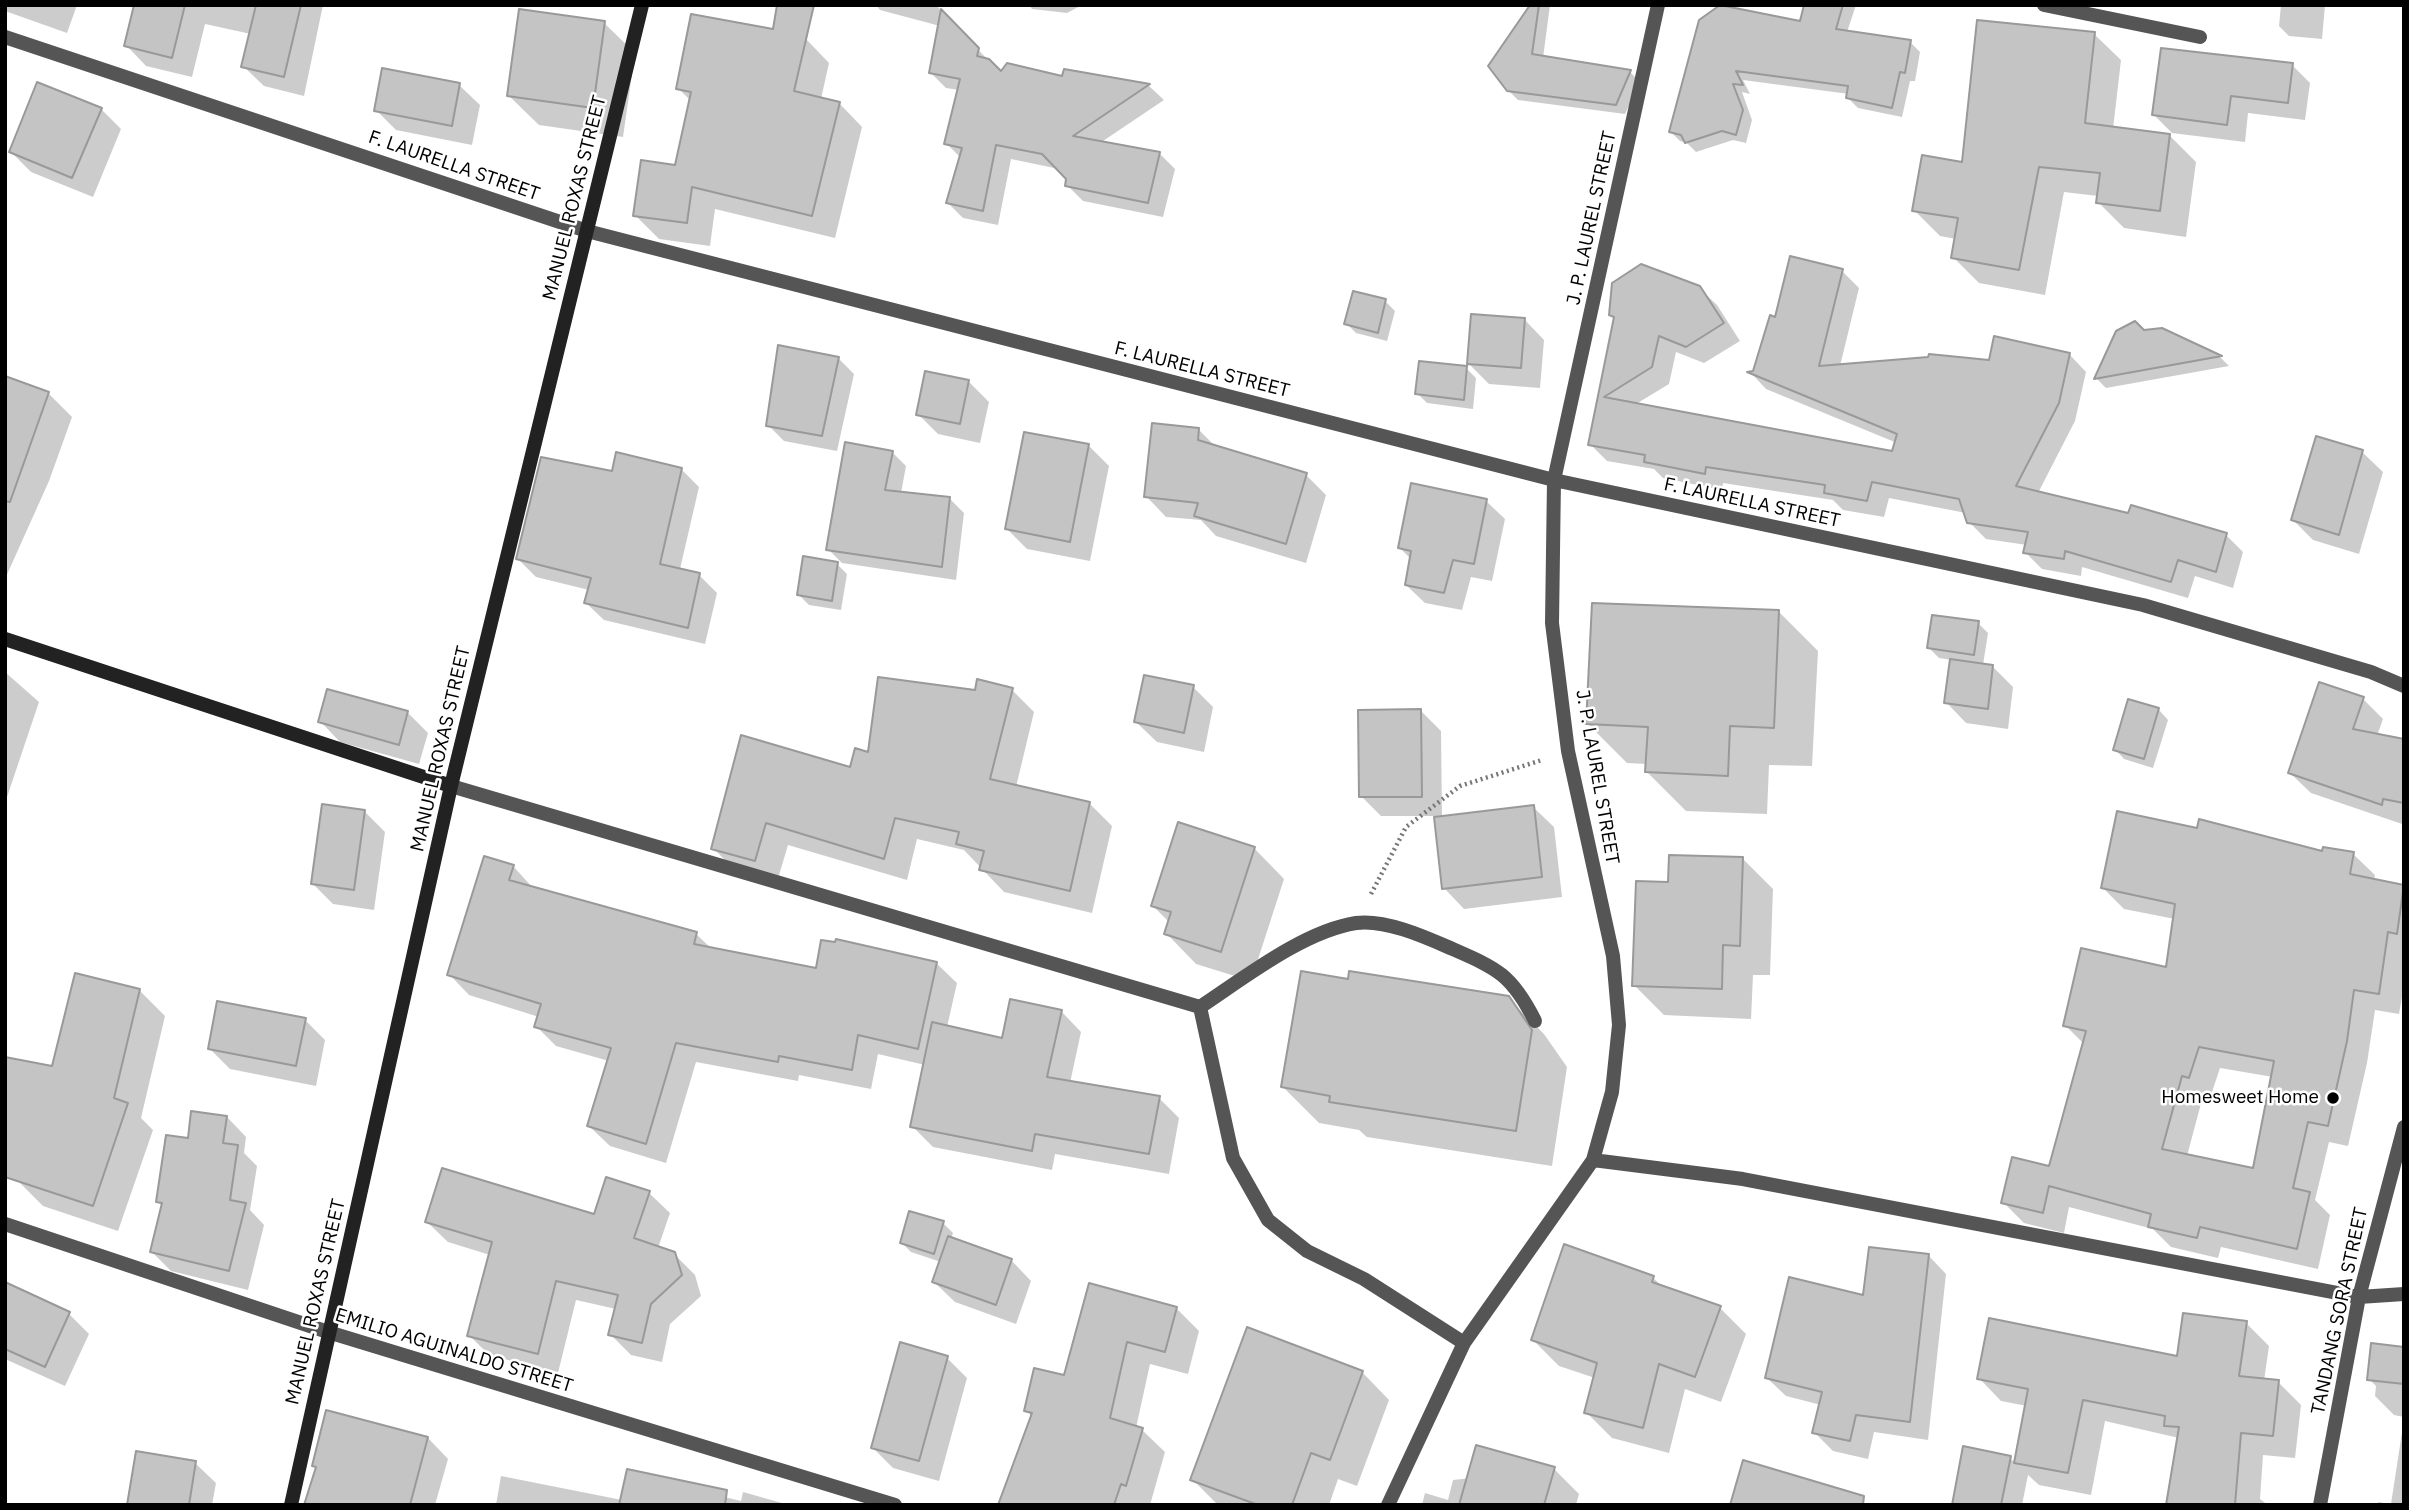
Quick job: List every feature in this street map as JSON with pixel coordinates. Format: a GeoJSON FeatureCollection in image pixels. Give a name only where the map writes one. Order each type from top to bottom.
{"type":"FeatureCollection","features":[{"type":"Feature","properties":{"kind":"street","name":"MANUEL ROXAS STREET"},"geometry":{"type":"LineString","coordinates":[[291,1505],[452,786],[642,5]]}},
{"type":"Feature","properties":{"kind":"street","name":"J. P. LAUREL STREET"},"geometry":{"type":"LineString","coordinates":[[1388,1505],[1464,1343],[1593,1160],[1612,1092],[1619,1025],[1613,956],[1568,751],[1552,623],[1554,480],[1658,5]]}},
{"type":"Feature","properties":{"kind":"street"},"geometry":{"type":"LineString","coordinates":[[2044,5],[2200,37]]}},
{"type":"Feature","properties":{"kind":"street","name":"F. LAURELLA STREET"},"geometry":{"type":"LineString","coordinates":[[5,37],[587,231],[1554,480],[2143,606],[2371,672],[2404,685]]}},
{"type":"Feature","properties":{"kind":"street"},"geometry":{"type":"LineString","coordinates":[[5,639],[452,786],[1200,1007],[1294,946],[1357,923],[1408,930],[1496,968],[1520,992],[1535,1021]]}},
{"type":"Feature","properties":{"kind":"street"},"geometry":{"type":"LineString","coordinates":[[1200,1007],[1233,1158],[1268,1220],[1307,1251],[1364,1279],[1464,1343]]}},
{"type":"Feature","properties":{"kind":"street","name":"TANDANG SORA STREET"},"geometry":{"type":"LineString","coordinates":[[2320,1505],[2359,1297],[2404,1127]]}},
{"type":"Feature","properties":{"kind":"street"},"geometry":{"type":"LineString","coordinates":[[1593,1160],[1743,1179],[2359,1297],[2404,1294]]}},
{"type":"Feature","properties":{"kind":"street","name":"EMILIO AGUINALDO STREET"},"geometry":{"type":"LineString","coordinates":[[5,1224],[328,1332],[895,1505]]}},
{"type":"Feature","properties":{"kind":"path"},"geometry":{"type":"LineString","coordinates":[[1357,923],[1406,827],[1460,786],[1568,751]]}},
{"type":"Feature","properties":{"kind":"building"},"geometry":{"type":"Polygon","coordinates":[[[134,5],[185,5],[172,58],[124,46],[134,5]]]}},
{"type":"Feature","properties":{"kind":"building"},"geometry":{"type":"Polygon","coordinates":[[[256,5],[301,5],[284,77],[241,67],[256,5]]]}},
{"type":"Feature","properties":{"kind":"building"},"geometry":{"type":"Polygon","coordinates":[[[777,5],[814,5],[794,91],[840,102],[812,216],[692,187],[687,223],[633,216],[641,160],[675,165],[691,92],[676,89],[691,14],[773,29],[777,5]]]}},
{"type":"Feature","properties":{"kind":"building"},"geometry":{"type":"Polygon","coordinates":[[[1530,5],[1539,5],[1532,54],[1631,70],[1616,105],[1507,91],[1488,66],[1530,5]]]}},
{"type":"Feature","properties":{"kind":"building"},"geometry":{"type":"Polygon","coordinates":[[[1720,5],[1800,21],[1804,5],[1843,5],[1836,29],[1911,40],[1905,73],[1900,72],[1892,108],[1846,98],[1848,86],[1736,71],[1743,85],[1733,84],[1743,110],[1736,135],[1722,131],[1685,143],[1681,135],[1669,132],[1699,20],[1720,5]]]}},
{"type":"Feature","properties":{"kind":"building"},"geometry":{"type":"Polygon","coordinates":[[[519,9],[605,21],[593,108],[507,96],[519,9]]]}},
{"type":"Feature","properties":{"kind":"building"},"geometry":{"type":"Polygon","coordinates":[[[941,9],[979,48],[977,56],[989,59],[1001,71],[1007,63],[1062,76],[1064,69],[1150,84],[1073,136],[1160,152],[1148,203],[1065,186],[1066,179],[1042,154],[996,145],[983,211],[946,203],[962,148],[944,144],[960,79],[929,73],[941,9]]]}},
{"type":"Feature","properties":{"kind":"building"},"geometry":{"type":"Polygon","coordinates":[[[1977,20],[2095,32],[2085,123],[2170,134],[2160,211],[2096,203],[2100,173],[2039,167],[2019,270],[1951,258],[1958,218],[1912,211],[1922,155],[1962,162],[1977,20]]]}},
{"type":"Feature","properties":{"kind":"building"},"geometry":{"type":"Polygon","coordinates":[[[2161,48],[2293,63],[2288,103],[2231,96],[2227,125],[2152,115],[2161,48]]]}},
{"type":"Feature","properties":{"kind":"building"},"geometry":{"type":"Polygon","coordinates":[[[382,68],[460,83],[452,126],[374,111],[382,68]]]}},
{"type":"Feature","properties":{"kind":"building"},"geometry":{"type":"Polygon","coordinates":[[[37,82],[102,108],[72,178],[9,152],[37,82]]]}},
{"type":"Feature","properties":{"kind":"building"},"geometry":{"type":"Polygon","coordinates":[[[1790,256],[1843,269],[1819,366],[1928,357],[1929,354],[1989,360],[1994,336],[2070,353],[2059,403],[2016,486],[2128,513],[2131,505],[2227,533],[2216,572],[2178,560],[2171,582],[2065,551],[2064,559],[2023,553],[2028,532],[1967,523],[1959,499],[1872,482],[1867,501],[1824,493],[1825,485],[1706,467],[1705,474],[1644,462],[1645,455],[1588,445],[1614,317],[1609,315],[1612,283],[1641,264],[1700,286],[1724,323],[1686,347],[1659,336],[1652,367],[1604,397],[1892,451],[1897,434],[1747,372],[1753,371],[1770,315],[1775,317],[1790,256]]]}},
{"type":"Feature","properties":{"kind":"building"},"geometry":{"type":"Polygon","coordinates":[[[1353,291],[1386,299],[1378,333],[1344,324],[1353,291]]]}},
{"type":"Feature","properties":{"kind":"building"},"geometry":{"type":"Polygon","coordinates":[[[1471,314],[1525,318],[1521,368],[1467,364],[1471,314]]]}},
{"type":"Feature","properties":{"kind":"building"},"geometry":{"type":"Polygon","coordinates":[[[2135,321],[2144,330],[2162,328],[2222,356],[2094,379],[2116,331],[2135,321]]]}},
{"type":"Feature","properties":{"kind":"building"},"geometry":{"type":"Polygon","coordinates":[[[778,345],[839,357],[822,436],[766,426],[778,345]]]}},
{"type":"Feature","properties":{"kind":"building"},"geometry":{"type":"Polygon","coordinates":[[[1419,361],[1467,366],[1464,400],[1415,394],[1419,361]]]}},
{"type":"Feature","properties":{"kind":"building"},"geometry":{"type":"Polygon","coordinates":[[[925,371],[969,380],[960,424],[916,415],[925,371]]]}},
{"type":"Feature","properties":{"kind":"building"},"geometry":{"type":"Polygon","coordinates":[[[5,376],[49,392],[10,502],[5,501],[5,376]]]}},
{"type":"Feature","properties":{"kind":"building"},"geometry":{"type":"Polygon","coordinates":[[[1152,423],[1199,428],[1198,440],[1307,473],[1286,544],[1194,516],[1198,503],[1144,497],[1152,423]]]}},
{"type":"Feature","properties":{"kind":"building"},"geometry":{"type":"Polygon","coordinates":[[[1024,432],[1089,444],[1070,542],[1005,529],[1024,432]]]}},
{"type":"Feature","properties":{"kind":"building"},"geometry":{"type":"Polygon","coordinates":[[[2316,436],[2363,450],[2339,535],[2291,520],[2316,436]]]}},
{"type":"Feature","properties":{"kind":"building"},"geometry":{"type":"Polygon","coordinates":[[[845,442],[893,451],[885,490],[950,497],[942,567],[826,550],[845,442]]]}},
{"type":"Feature","properties":{"kind":"building"},"geometry":{"type":"Polygon","coordinates":[[[616,452],[682,468],[660,564],[700,573],[688,628],[584,603],[591,578],[516,559],[541,457],[612,471],[616,452]]]}},
{"type":"Feature","properties":{"kind":"building"},"geometry":{"type":"Polygon","coordinates":[[[1411,483],[1487,499],[1474,564],[1453,560],[1444,593],[1405,585],[1411,551],[1398,548],[1411,483]]]}},
{"type":"Feature","properties":{"kind":"building"},"geometry":{"type":"Polygon","coordinates":[[[803,556],[838,562],[832,601],[797,595],[803,556]]]}},
{"type":"Feature","properties":{"kind":"building"},"geometry":{"type":"Polygon","coordinates":[[[1592,603],[1779,610],[1774,728],[1730,726],[1728,776],[1645,772],[1648,727],[1586,724],[1592,603]]]}},
{"type":"Feature","properties":{"kind":"building"},"geometry":{"type":"Polygon","coordinates":[[[1932,615],[1979,621],[1974,655],[1927,648],[1932,615]]]}},
{"type":"Feature","properties":{"kind":"building"},"geometry":{"type":"Polygon","coordinates":[[[1950,659],[1993,665],[1988,709],[1944,703],[1950,659]]]}},
{"type":"Feature","properties":{"kind":"building"},"geometry":{"type":"Polygon","coordinates":[[[1144,675],[1194,685],[1184,733],[1134,722],[1144,675]]]}},
{"type":"Feature","properties":{"kind":"building"},"geometry":{"type":"Polygon","coordinates":[[[878,677],[975,690],[977,679],[1013,688],[990,779],[1090,802],[1070,891],[979,870],[984,851],[956,844],[959,832],[895,818],[884,859],[766,823],[755,861],[711,849],[741,735],[850,767],[855,748],[868,752],[878,677]]]}},
{"type":"Feature","properties":{"kind":"building"},"geometry":{"type":"Polygon","coordinates":[[[2319,682],[2364,697],[2353,729],[2404,739],[2404,803],[2383,799],[2382,805],[2288,773],[2319,682]]]}},
{"type":"Feature","properties":{"kind":"building"},"geometry":{"type":"Polygon","coordinates":[[[327,689],[408,711],[399,745],[318,722],[327,689]]]}},
{"type":"Feature","properties":{"kind":"building"},"geometry":{"type":"Polygon","coordinates":[[[2128,699],[2159,708],[2144,759],[2113,750],[2128,699]]]}},
{"type":"Feature","properties":{"kind":"building"},"geometry":{"type":"Polygon","coordinates":[[[1421,709],[1422,797],[1359,797],[1358,710],[1421,709]]]}},
{"type":"Feature","properties":{"kind":"building"},"geometry":{"type":"Polygon","coordinates":[[[322,804],[365,810],[354,890],[311,884],[322,804]]]}},
{"type":"Feature","properties":{"kind":"building"},"geometry":{"type":"Polygon","coordinates":[[[1534,805],[1542,877],[1442,889],[1434,817],[1534,805]]]}},
{"type":"Feature","properties":{"kind":"building"},"geometry":{"type":"Polygon","coordinates":[[[2117,811],[2197,828],[2199,819],[2322,851],[2323,847],[2354,852],[2350,874],[2404,885],[2397,934],[2388,932],[2379,994],[2354,990],[2347,1041],[2328,1126],[2308,1122],[2293,1188],[2310,1192],[2297,1249],[2200,1227],[2197,1238],[2148,1227],[2151,1214],[2049,1186],[2043,1213],[2001,1203],[2012,1157],[2049,1166],[2086,1031],[2063,1026],[2081,948],[2166,967],[2175,904],[2101,888],[2117,811]],[[2199,1047],[2189,1078],[2182,1076],[2162,1149],[2253,1168],[2274,1061],[2199,1047]]]}},
{"type":"Feature","properties":{"kind":"building"},"geometry":{"type":"Polygon","coordinates":[[[1178,822],[1255,847],[1221,952],[1164,934],[1171,912],[1151,906],[1178,822]]]}},
{"type":"Feature","properties":{"kind":"building"},"geometry":{"type":"Polygon","coordinates":[[[1669,855],[1743,857],[1740,946],[1723,945],[1722,989],[1632,986],[1636,881],[1668,882],[1669,855]]]}},
{"type":"Feature","properties":{"kind":"building"},"geometry":{"type":"Polygon","coordinates":[[[484,856],[514,865],[509,880],[697,932],[694,944],[816,968],[821,940],[835,942],[836,939],[937,962],[918,1049],[858,1035],[852,1070],[779,1056],[778,1062],[676,1043],[646,1144],[587,1126],[611,1048],[534,1027],[541,1004],[447,975],[484,856]]]}},
{"type":"Feature","properties":{"kind":"building"},"geometry":{"type":"Polygon","coordinates":[[[1301,971],[1348,979],[1349,971],[1509,996],[1532,1030],[1516,1131],[1329,1102],[1330,1096],[1281,1087],[1301,971]]]}},
{"type":"Feature","properties":{"kind":"building"},"geometry":{"type":"Polygon","coordinates":[[[75,973],[140,989],[114,1098],[128,1103],[93,1206],[5,1177],[5,1057],[52,1066],[75,973]]]}},
{"type":"Feature","properties":{"kind":"building"},"geometry":{"type":"Polygon","coordinates":[[[1010,999],[1062,1010],[1047,1077],[1160,1096],[1149,1154],[1035,1134],[1032,1151],[910,1127],[932,1022],[1002,1038],[1010,999]]]}},
{"type":"Feature","properties":{"kind":"building"},"geometry":{"type":"Polygon","coordinates":[[[217,1001],[306,1018],[296,1066],[208,1049],[217,1001]]]}},
{"type":"Feature","properties":{"kind":"building"},"geometry":{"type":"Polygon","coordinates":[[[191,1111],[227,1116],[223,1143],[238,1145],[230,1200],[246,1203],[229,1271],[150,1252],[162,1203],[156,1202],[166,1135],[188,1138],[191,1111]]]}},
{"type":"Feature","properties":{"kind":"building"},"geometry":{"type":"Polygon","coordinates":[[[442,1168],[594,1214],[606,1177],[650,1191],[634,1238],[675,1252],[682,1275],[651,1304],[642,1343],[608,1335],[618,1295],[556,1281],[538,1354],[467,1336],[492,1242],[425,1222],[442,1168]]]}},
{"type":"Feature","properties":{"kind":"building"},"geometry":{"type":"Polygon","coordinates":[[[909,1211],[944,1221],[934,1254],[900,1243],[909,1211]]]}},
{"type":"Feature","properties":{"kind":"building"},"geometry":{"type":"Polygon","coordinates":[[[948,1236],[1012,1259],[996,1305],[932,1282],[948,1236]]]}},
{"type":"Feature","properties":{"kind":"building"},"geometry":{"type":"Polygon","coordinates":[[[1564,1244],[1654,1276],[1652,1282],[1721,1306],[1695,1377],[1659,1364],[1643,1428],[1584,1413],[1597,1363],[1531,1340],[1564,1244]]]}},
{"type":"Feature","properties":{"kind":"building"},"geometry":{"type":"Polygon","coordinates":[[[1869,1247],[1929,1254],[1910,1422],[1856,1415],[1850,1441],[1812,1433],[1822,1392],[1765,1378],[1789,1277],[1863,1295],[1869,1247]]]}},
{"type":"Feature","properties":{"kind":"building"},"geometry":{"type":"Polygon","coordinates":[[[5,1282],[70,1312],[45,1367],[5,1349],[5,1282]]]}},
{"type":"Feature","properties":{"kind":"building"},"geometry":{"type":"Polygon","coordinates":[[[1089,1283],[1177,1307],[1165,1352],[1127,1342],[1110,1418],[1143,1428],[1126,1486],[1121,1484],[1114,1505],[998,1505],[1032,1413],[1024,1411],[1034,1368],[1064,1375],[1089,1283]]]}},
{"type":"Feature","properties":{"kind":"building"},"geometry":{"type":"Polygon","coordinates":[[[2183,1313],[2247,1321],[2239,1376],[2279,1380],[2273,1436],[2241,1433],[2235,1505],[2166,1505],[2179,1427],[2164,1426],[2165,1416],[2083,1400],[2068,1473],[2014,1463],[2028,1389],[1977,1379],[1989,1318],[2177,1356],[2183,1313]]]}},
{"type":"Feature","properties":{"kind":"building"},"geometry":{"type":"Polygon","coordinates":[[[1247,1327],[1363,1371],[1330,1460],[1311,1453],[1292,1505],[1258,1505],[1190,1480],[1247,1327]]]}},
{"type":"Feature","properties":{"kind":"building"},"geometry":{"type":"Polygon","coordinates":[[[900,1342],[948,1356],[919,1461],[871,1448],[900,1342]]]}},
{"type":"Feature","properties":{"kind":"building"},"geometry":{"type":"Polygon","coordinates":[[[2371,1343],[2404,1347],[2404,1384],[2367,1380],[2371,1343]]]}},
{"type":"Feature","properties":{"kind":"building"},"geometry":{"type":"Polygon","coordinates":[[[326,1410],[428,1437],[410,1505],[304,1505],[316,1467],[312,1466],[326,1410]]]}},
{"type":"Feature","properties":{"kind":"building"},"geometry":{"type":"Polygon","coordinates":[[[1476,1445],[1555,1467],[1544,1505],[1459,1505],[1476,1445]]]}},
{"type":"Feature","properties":{"kind":"building"},"geometry":{"type":"Polygon","coordinates":[[[1963,1446],[2011,1456],[2001,1505],[1952,1505],[1963,1446]]]}},
{"type":"Feature","properties":{"kind":"building"},"geometry":{"type":"Polygon","coordinates":[[[136,1451],[196,1461],[189,1505],[127,1505],[136,1451]]]}},
{"type":"Feature","properties":{"kind":"building"},"geometry":{"type":"Polygon","coordinates":[[[1743,1460],[1864,1496],[1863,1505],[1730,1505],[1743,1460]]]}},
{"type":"Feature","properties":{"kind":"building"},"geometry":{"type":"Polygon","coordinates":[[[627,1469],[727,1490],[725,1505],[619,1505],[627,1469]]]}},
{"type":"Feature","properties":{"kind":"place","name":"Homesweet Home"},"geometry":{"type":"Point","coordinates":[2333,1098]}}]}
